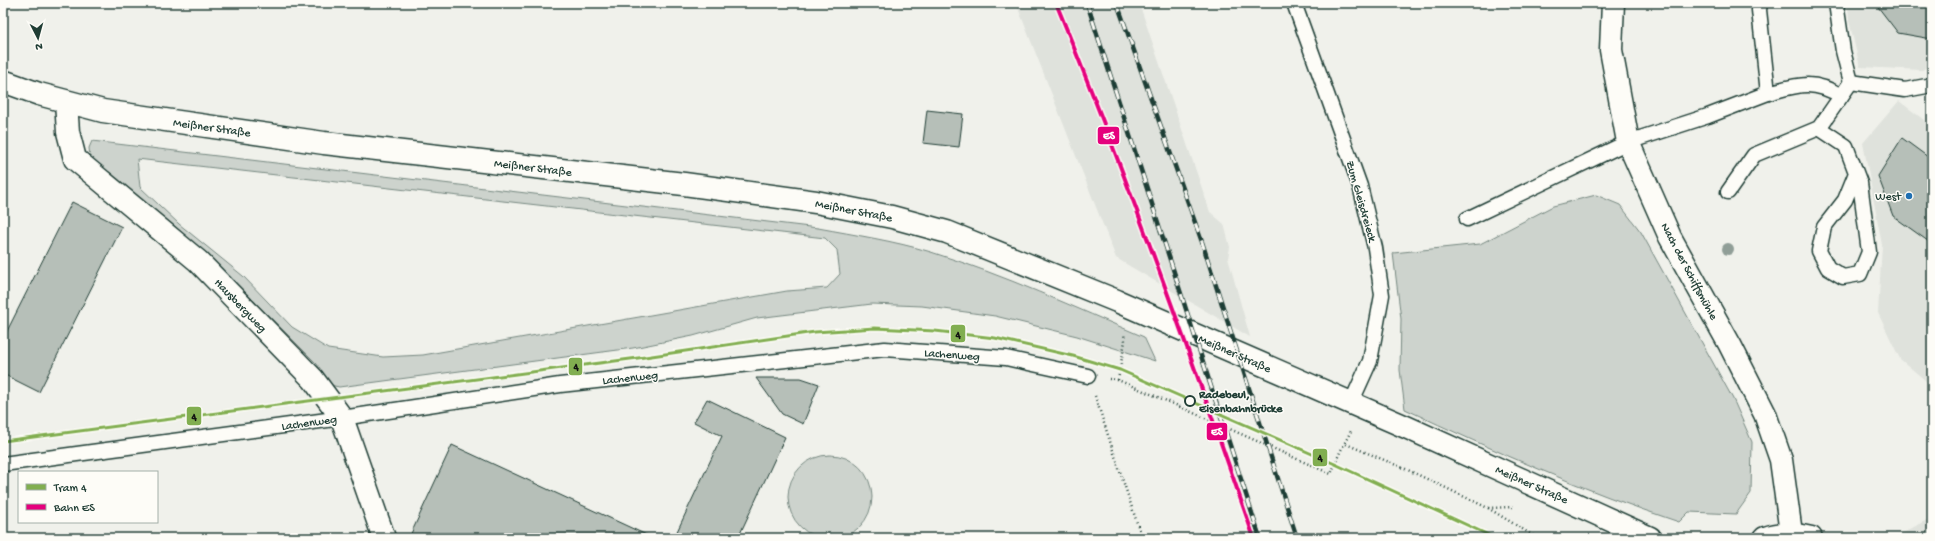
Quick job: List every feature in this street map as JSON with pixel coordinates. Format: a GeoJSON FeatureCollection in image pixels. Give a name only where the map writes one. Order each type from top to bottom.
{"type":"FeatureCollection","features":[{"type":"Feature","properties":{"kind":"main road","name":"Nach der Schiffsmühle"},"geometry":{"type":"LineString","coordinates":[[1613,3],[1611,50],[1628,142],[1670,237],[1730,345],[1765,414],[1781,460],[1801,536]]}},
{"type":"Feature","properties":{"kind":"main road","name":"Meißner Straße"},"geometry":{"type":"LineString","coordinates":[[3,81],[39,94],[103,111],[317,142],[684,184],[816,202],[892,217],[947,232],[1117,301],[1650,538]]}},
{"type":"Feature","properties":{"kind":"main road","name":"Hausbergweg"},"geometry":{"type":"LineString","coordinates":[[66,102],[68,132],[75,159],[198,261],[313,379],[342,418],[384,538]]}},
{"type":"Feature","properties":{"kind":"main road"},"geometry":{"type":"LineString","coordinates":[[1765,538],[1771,535],[1801,536]]}},
{"type":"Feature","properties":{"kind":"lane","name":"Zum Gleisdreieck"},"geometry":{"type":"LineString","coordinates":[[1294,3],[1360,186],[1375,248],[1382,295],[1370,361],[1356,406]]}},
{"type":"Feature","properties":{"kind":"lane"},"geometry":{"type":"LineString","coordinates":[[1760,3],[1768,93]]}},
{"type":"Feature","properties":{"kind":"lane"},"geometry":{"type":"LineString","coordinates":[[1728,192],[1754,155],[1819,128],[1851,82],[1836,3]]}},
{"type":"Feature","properties":{"kind":"lane"},"geometry":{"type":"LineString","coordinates":[[1851,82],[1905,90],[1932,85]]}},
{"type":"Feature","properties":{"kind":"lane"},"geometry":{"type":"LineString","coordinates":[[1466,219],[1628,142],[1708,116],[1768,93],[1801,84],[1826,87],[1841,96]]}},
{"type":"Feature","properties":{"kind":"lane"},"geometry":{"type":"LineString","coordinates":[[1819,128],[1846,146],[1860,183],[1869,252],[1860,274],[1843,277],[1828,268],[1819,251],[1824,227],[1845,200],[1856,173]]}},
{"type":"Feature","properties":{"kind":"lane","name":"Lachenweg"},"geometry":{"type":"LineString","coordinates":[[3,464],[342,418],[560,385],[885,349],[1006,358],[1088,376]]}},
{"type":"Feature","properties":{"kind":"path"},"geometry":{"type":"LineString","coordinates":[[1117,301],[1125,341],[1118,380]]}},
{"type":"Feature","properties":{"kind":"path"},"geometry":{"type":"LineString","coordinates":[[1142,538],[1115,452],[1088,376],[1118,380],[1331,474],[1340,452],[1346,444],[1356,406]]}},
{"type":"Feature","properties":{"kind":"path"},"geometry":{"type":"LineString","coordinates":[[1346,444],[1408,470],[1488,508],[1537,538]]}},
{"type":"Feature","properties":{"kind":"path"},"geometry":{"type":"LineString","coordinates":[[1488,508],[1525,506],[1547,491]]}},
{"type":"Feature","properties":{"kind":"shaded area"},"geometry":{"type":"Polygon","coordinates":[[[1016,3],[1139,3],[1210,212],[1224,224],[1230,247],[1228,258],[1250,337],[1116,258],[1016,3]]]}},
{"type":"Feature","properties":{"kind":"shaded area"},"geometry":{"type":"Polygon","coordinates":[[[1848,3],[1932,3],[1932,64],[1922,70],[1860,67],[1849,21],[1848,3]]]}},
{"type":"Feature","properties":{"kind":"shaded area"},"geometry":{"type":"Polygon","coordinates":[[[1899,101],[1932,126],[1932,386],[1900,359],[1878,313],[1882,245],[1863,143],[1899,101]]]}},
{"type":"Feature","properties":{"kind":"shaded area"},"geometry":{"type":"Polygon","coordinates":[[[92,141],[818,228],[875,238],[931,252],[958,261],[1039,292],[1144,337],[1155,361],[1077,336],[995,316],[922,306],[872,304],[757,318],[693,336],[633,348],[339,387],[330,385],[317,364],[238,285],[176,227],[111,173],[97,165],[90,157],[89,148],[92,141]],[[137,159],[140,187],[179,224],[243,276],[292,327],[328,349],[383,357],[423,355],[787,291],[827,288],[840,274],[837,250],[825,238],[137,159]]]}},
{"type":"Feature","properties":{"kind":"shaded area"},"geometry":{"type":"Polygon","coordinates":[[[1596,195],[1620,205],[1641,232],[1733,399],[1752,442],[1751,493],[1736,514],[1689,512],[1679,522],[1540,470],[1405,409],[1400,370],[1401,319],[1393,253],[1480,244],[1553,206],[1596,195]]]}},
{"type":"Feature","properties":{"kind":"shaded area"},"geometry":{"type":"Polygon","coordinates":[[[830,455],[846,458],[860,467],[869,481],[872,497],[869,513],[860,527],[846,536],[830,539],[814,536],[800,527],[791,513],[788,497],[791,481],[800,467],[814,458],[830,455]]]}},
{"type":"Feature","properties":{"kind":"shaded area"},"geometry":{"type":"Polygon","coordinates":[[[1932,517],[1932,538],[1894,538],[1932,517]]]}},
{"type":"Feature","properties":{"kind":"building"},"geometry":{"type":"Polygon","coordinates":[[[1875,3],[1932,3],[1932,39],[1898,33],[1875,3]]]}},
{"type":"Feature","properties":{"kind":"building"},"geometry":{"type":"Polygon","coordinates":[[[927,110],[963,114],[959,147],[923,143],[927,110]]]}},
{"type":"Feature","properties":{"kind":"building","name":"West"},"geometry":{"type":"Polygon","coordinates":[[[1902,138],[1932,160],[1932,244],[1893,216],[1878,176],[1902,138]]]}},
{"type":"Feature","properties":{"kind":"building"},"geometry":{"type":"Polygon","coordinates":[[[72,202],[122,227],[39,392],[3,374],[3,339],[72,202]]]}},
{"type":"Feature","properties":{"kind":"building"},"geometry":{"type":"Polygon","coordinates":[[[756,378],[801,378],[819,384],[803,424],[782,414],[756,378]]]}},
{"type":"Feature","properties":{"kind":"building"},"geometry":{"type":"Polygon","coordinates":[[[707,399],[785,437],[738,538],[674,538],[722,436],[694,422],[707,399]]]}},
{"type":"Feature","properties":{"kind":"building"},"geometry":{"type":"Polygon","coordinates":[[[452,445],[653,538],[409,538],[452,445]]]}},
{"type":"Feature","properties":{"kind":"railway"},"geometry":{"type":"LineString","coordinates":[[1087,3],[1260,538]]}},
{"type":"Feature","properties":{"kind":"railway"},"geometry":{"type":"LineString","coordinates":[[1117,3],[1202,242],[1297,538]]}},
{"type":"Feature","properties":{"kind":"tram line","name":"4"},"geometry":{"type":"LineString","coordinates":[[3,441],[638,358],[815,332],[875,328],[935,331],[995,338],[1073,356],[1120,370],[1335,464],[1495,538]]}},
{"type":"Feature","properties":{"kind":"rail line","name":"ES"},"geometry":{"type":"LineString","coordinates":[[1056,3],[1109,136],[1159,269],[1254,538]]}},
{"type":"Feature","properties":{"kind":"place","name":"West"},"geometry":{"type":"Point","coordinates":[1909,196]}},
{"type":"Feature","properties":{"kind":"place","name":"Radebeul, Eisenbahnbrücke"},"geometry":{"type":"Point","coordinates":[1190,401]}}]}
